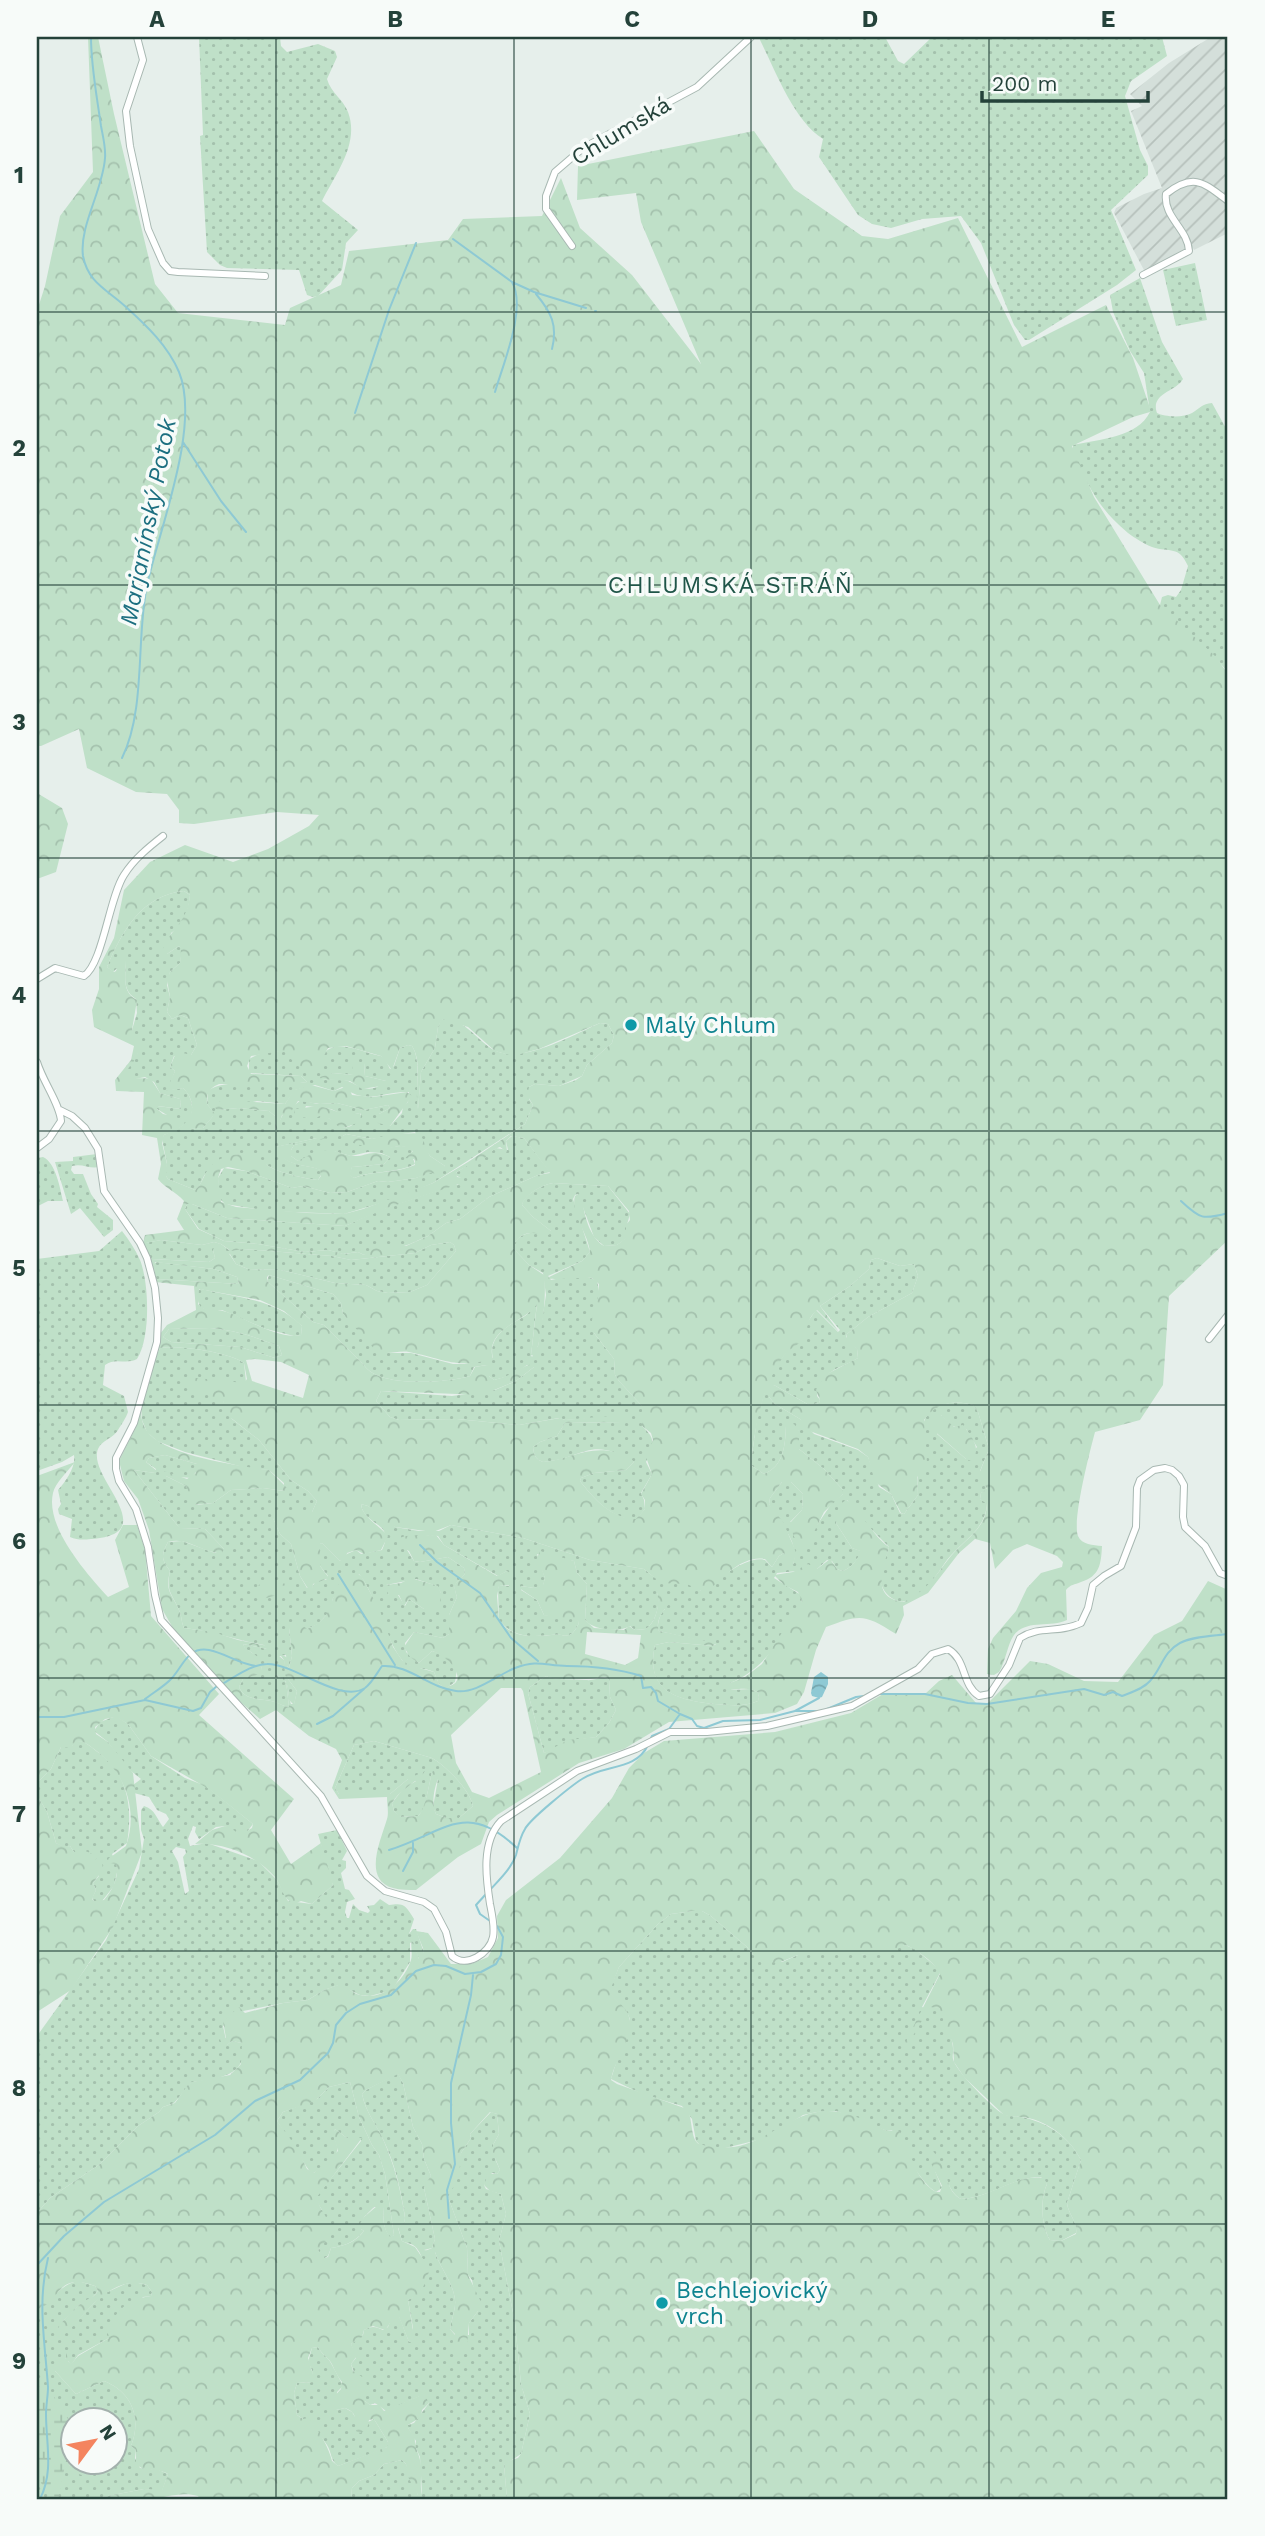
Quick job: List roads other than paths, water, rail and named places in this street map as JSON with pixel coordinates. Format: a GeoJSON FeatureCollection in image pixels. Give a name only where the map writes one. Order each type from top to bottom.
{"type":"FeatureCollection","features":[{"type":"Feature","properties":{"kind":"street"},"geometry":{"type":"LineString","coordinates":[[137,37],[143,61],[125,111],[148,229],[163,263],[170,271],[265,276]]}},
{"type":"Feature","properties":{"kind":"street","name":"Chlumská"},"geometry":{"type":"LineString","coordinates":[[572,246],[546,209],[546,196],[555,172],[583,148],[697,87],[751,37]]}},
{"type":"Feature","properties":{"kind":"street"},"geometry":{"type":"LineString","coordinates":[[1143,275],[1189,251],[1188,239],[1171,216],[1165,201],[1166,194],[1183,183],[1199,181],[1208,184],[1228,201]]}},
{"type":"Feature","properties":{"kind":"street"},"geometry":{"type":"LineString","coordinates":[[37,979],[55,968],[84,976],[89,972],[102,944],[108,915],[124,875],[137,858],[163,836]]}},
{"type":"Feature","properties":{"kind":"street"},"geometry":{"type":"LineString","coordinates":[[37,1062],[42,1080],[61,1110],[85,1128],[98,1149],[104,1191],[140,1243],[155,1288],[157,1342],[134,1423],[116,1458],[116,1469],[119,1481],[136,1509],[148,1547],[161,1620],[321,1796],[367,1876],[385,1891],[424,1902],[434,1909],[456,1960],[464,1962],[485,1952],[494,1934],[487,1870],[488,1844],[496,1826],[578,1771],[636,1749],[670,1732],[707,1732],[767,1726],[852,1706],[902,1679],[918,1669],[932,1654],[942,1650],[948,1650],[960,1660],[971,1690],[979,1696],[990,1694],[1009,1665],[1020,1638],[1039,1630],[1067,1630],[1081,1623],[1088,1608],[1093,1585],[1121,1566],[1136,1527],[1137,1488],[1140,1480],[1154,1470],[1172,1470],[1179,1476],[1184,1485],[1185,1527],[1205,1546],[1220,1573],[1228,1576]]}},
{"type":"Feature","properties":{"kind":"street"},"geometry":{"type":"LineString","coordinates":[[61,1110],[61,1121]]}},
{"type":"Feature","properties":{"kind":"street"},"geometry":{"type":"LineString","coordinates":[[37,1148],[49,1139],[61,1121],[72,1116]]}},
{"type":"Feature","properties":{"kind":"street"},"geometry":{"type":"LineString","coordinates":[[1209,1339],[1228,1315]]}},
{"type":"Feature","properties":{"kind":"water"},"geometry":{"type":"Polygon","coordinates":[[[821,1672],[828,1677],[828,1684],[819,1698],[811,1693],[814,1677],[821,1672]]]}},
{"type":"Feature","properties":{"kind":"waterway","name":"Marjanínský Potok"},"geometry":{"type":"LineString","coordinates":[[91,37],[105,154],[100,183],[84,233],[83,256],[94,280],[142,322],[163,345],[179,372],[184,394],[182,449],[147,585],[138,696],[130,739],[122,758]]}},
{"type":"Feature","properties":{"kind":"waterway"},"geometry":{"type":"LineString","coordinates":[[453,239],[512,282],[534,292],[586,308]]}},
{"type":"Feature","properties":{"kind":"waterway"},"geometry":{"type":"LineString","coordinates":[[355,413],[389,310],[416,243]]}},
{"type":"Feature","properties":{"kind":"waterway"},"geometry":{"type":"LineString","coordinates":[[495,392],[515,321],[517,306],[512,282]]}},
{"type":"Feature","properties":{"kind":"waterway"},"geometry":{"type":"LineString","coordinates":[[536,294],[552,319],[552,349]]}},
{"type":"Feature","properties":{"kind":"waterway"},"geometry":{"type":"LineString","coordinates":[[183,442],[221,501],[246,532]]}},
{"type":"Feature","properties":{"kind":"waterway"},"geometry":{"type":"LineString","coordinates":[[1181,1201],[1198,1215],[1213,1217],[1228,1213]]}},
{"type":"Feature","properties":{"kind":"waterway"},"geometry":{"type":"LineString","coordinates":[[420,1545],[437,1562],[480,1593],[511,1638],[538,1661]]}},
{"type":"Feature","properties":{"kind":"waterway"},"geometry":{"type":"LineString","coordinates":[[338,1574],[395,1665]]}},
{"type":"Feature","properties":{"kind":"waterway"},"geometry":{"type":"LineString","coordinates":[[880,1694],[925,1694],[987,1704],[1084,1689],[1104,1695],[1113,1692],[1122,1696],[1147,1684],[1170,1651],[1180,1643],[1228,1634]]}},
{"type":"Feature","properties":{"kind":"waterway"},"geometry":{"type":"LineString","coordinates":[[145,1699],[169,1681],[196,1651],[215,1651],[256,1666]]}},
{"type":"Feature","properties":{"kind":"waterway"},"geometry":{"type":"LineString","coordinates":[[222,1684],[250,1668],[267,1664],[278,1665],[330,1687],[355,1692],[368,1686],[382,1666],[392,1666],[437,1686],[464,1691],[530,1664],[586,1666],[641,1676],[643,1688],[651,1687],[658,1701],[680,1714]]}},
{"type":"Feature","properties":{"kind":"waterway"},"geometry":{"type":"LineString","coordinates":[[37,1717],[64,1717],[145,1700],[193,1711],[201,1708],[210,1692],[217,1686]]}},
{"type":"Feature","properties":{"kind":"waterway"},"geometry":{"type":"LineString","coordinates":[[317,1724],[333,1716],[364,1689]]}},
{"type":"Feature","properties":{"kind":"waterway"},"geometry":{"type":"LineString","coordinates":[[827,1709],[864,1696]]}},
{"type":"Feature","properties":{"kind":"waterway"},"geometry":{"type":"LineString","coordinates":[[795,1711],[819,1698]]}},
{"type":"Feature","properties":{"kind":"waterway"},"geometry":{"type":"LineString","coordinates":[[650,1740],[652,1736],[669,1729],[680,1714],[704,1728],[723,1721],[760,1720],[795,1711],[818,1711]]}},
{"type":"Feature","properties":{"kind":"waterway"},"geometry":{"type":"LineString","coordinates":[[490,1890],[511,1865],[528,1824],[542,1811],[582,1779],[636,1759],[648,1745]]}},
{"type":"Feature","properties":{"kind":"waterway"},"geometry":{"type":"LineString","coordinates":[[389,1850],[454,1824],[468,1823],[483,1825],[499,1833],[517,1848]]}},
{"type":"Feature","properties":{"kind":"waterway"},"geometry":{"type":"LineString","coordinates":[[403,1871],[413,1852],[413,1843]]}},
{"type":"Feature","properties":{"kind":"waterway"},"geometry":{"type":"LineString","coordinates":[[486,1894],[476,1905],[480,1914],[490,1921]]}},
{"type":"Feature","properties":{"kind":"waterway"},"geometry":{"type":"LineString","coordinates":[[37,2265],[64,2236],[104,2202],[215,2135],[255,2101],[300,2080],[328,2053],[336,2025],[346,2013],[360,2004],[391,1995],[416,1971],[434,1965],[446,1966],[465,1974],[481,1972],[496,1964],[501,1955],[503,1937],[497,1926]]}},
{"type":"Feature","properties":{"kind":"waterway"},"geometry":{"type":"LineString","coordinates":[[449,2218],[447,2190],[455,2164],[451,2083],[473,1975]]}},
{"type":"Feature","properties":{"kind":"waterway"},"geometry":{"type":"LineString","coordinates":[[40,2499],[48,2468],[48,2387],[42,2307],[48,2258]]}},
{"type":"Feature","properties":{"kind":"place","name":"Malý Chlum"},"geometry":{"type":"Point","coordinates":[631,1025]}},
{"type":"Feature","properties":{"kind":"place","name":"Bechlejovický vrch"},"geometry":{"type":"Point","coordinates":[662,2303]}},
{"type":"Feature","properties":{"kind":"district","name":"CHLUMSKÁ STRÁŇ"},"geometry":{"type":"Point","coordinates":[731,585]}}]}
